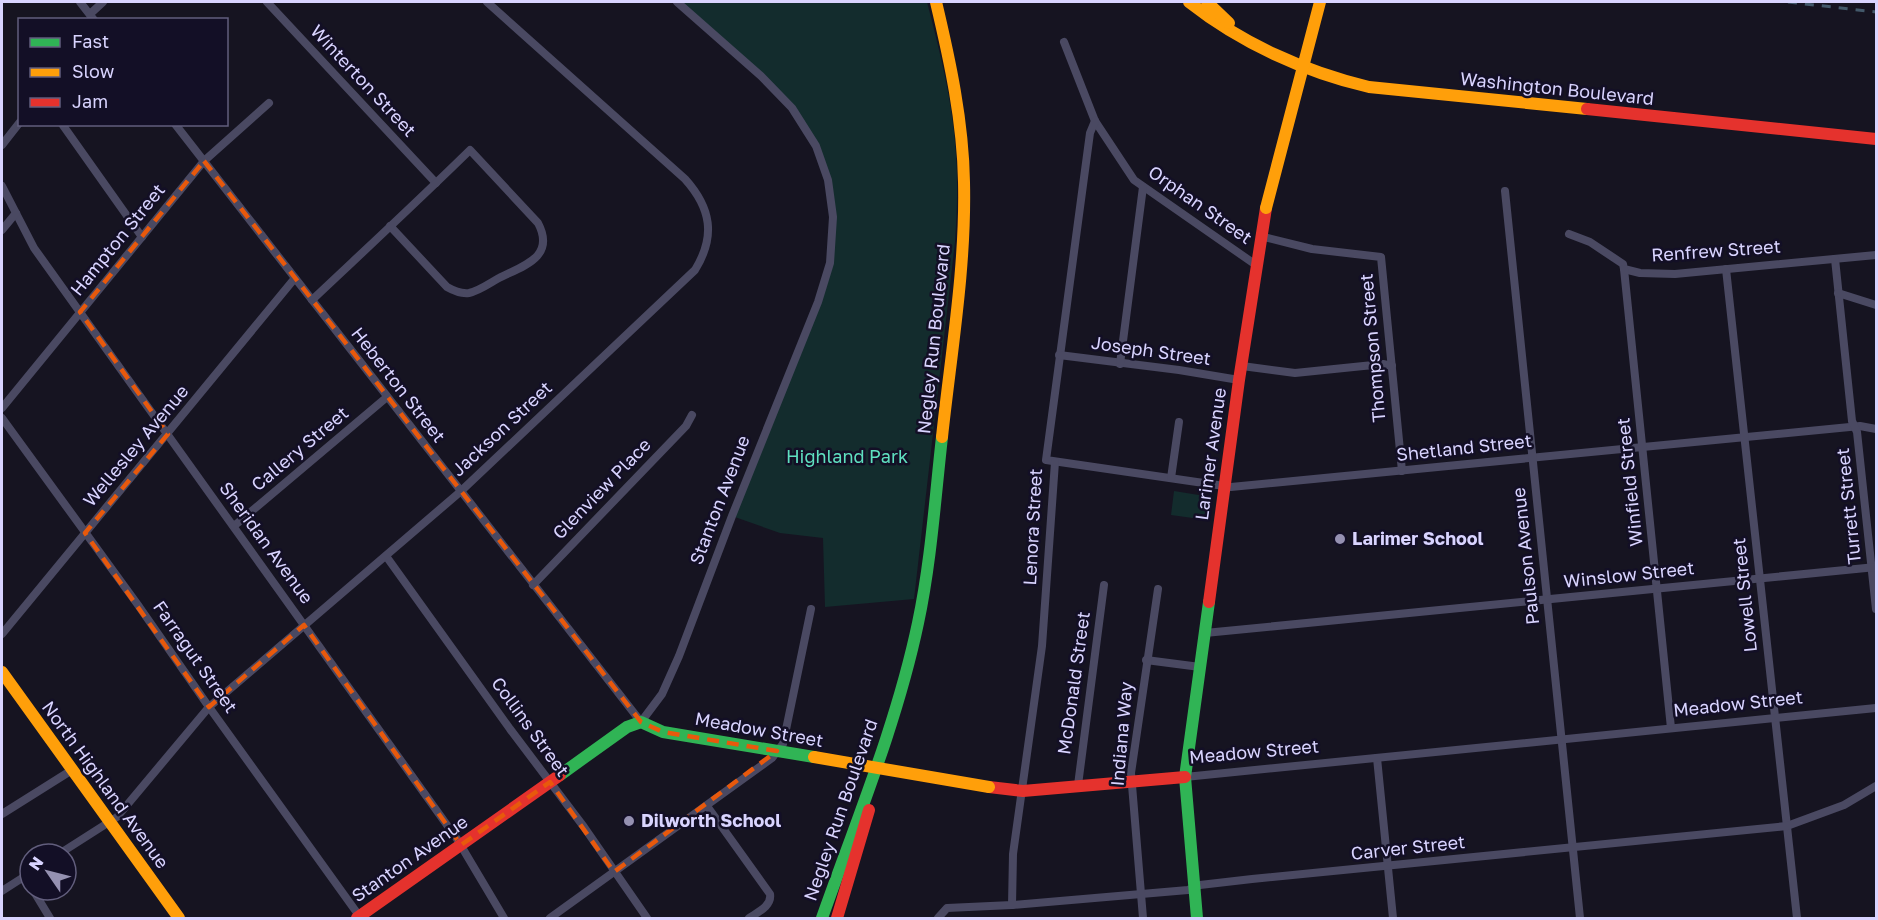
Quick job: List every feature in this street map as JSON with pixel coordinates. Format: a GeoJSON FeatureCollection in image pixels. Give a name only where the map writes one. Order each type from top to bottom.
{"type":"FeatureCollection","features":[{"type":"Feature","properties":{"kind":"main road","name":"Negley Run Boulevard"},"geometry":{"type":"LineString","coordinates":[[822,918],[902,687],[918,623],[929,552],[963,243],[965,206],[964,153],[958,97],[936,2]]}},
{"type":"Feature","properties":{"kind":"main road","name":"Negley Run Boulevard"},"geometry":{"type":"LineString","coordinates":[[837,918],[865,820],[912,681],[926,625],[937,553],[971,243],[973,206],[972,153],[966,96],[944,2]]}},
{"type":"Feature","properties":{"kind":"main road","name":"Washington Boulevard"},"geometry":{"type":"LineString","coordinates":[[1189,2],[1212,20],[1276,56],[1313,72],[1386,90],[1876,139]]}},
{"type":"Feature","properties":{"kind":"main road","name":"Washington Boulevard"},"geometry":{"type":"LineString","coordinates":[[1207,2],[1244,37]]}},
{"type":"Feature","properties":{"kind":"main road","name":"Larimer Avenue"},"geometry":{"type":"LineString","coordinates":[[1197,918],[1185,777],[1260,236],[1320,2]]}},
{"type":"Feature","properties":{"kind":"main road","name":"North Highland Avenue"},"geometry":{"type":"LineString","coordinates":[[2,672],[179,918]]}},
{"type":"Feature","properties":{"kind":"main road","name":"Meadow Street"},"geometry":{"type":"LineString","coordinates":[[640,722],[663,732],[1023,791],[1185,777]]}},
{"type":"Feature","properties":{"kind":"main road","name":"Stanton Avenue"},"geometry":{"type":"LineString","coordinates":[[358,918],[627,727],[640,722]]}},
{"type":"Feature","properties":{"kind":"street"},"geometry":{"type":"LineString","coordinates":[[80,2],[92,17],[103,2]]}},
{"type":"Feature","properties":{"kind":"street","name":"Winterton Street"},"geometry":{"type":"LineString","coordinates":[[267,2],[436,183]]}},
{"type":"Feature","properties":{"kind":"street","name":"Jackson Street"},"geometry":{"type":"LineString","coordinates":[[78,842],[117,817],[209,707],[460,492],[695,270],[708,243],[705,210],[698,194],[487,2]]}},
{"type":"Feature","properties":{"kind":"street","name":"Stanton Avenue"},"geometry":{"type":"LineString","coordinates":[[640,722],[662,694],[679,656],[732,516],[818,302],[830,263],[833,217],[828,180],[816,146],[792,108],[761,76],[677,2]]}},
{"type":"Feature","properties":{"kind":"street","name":"Orphan Street"},"geometry":{"type":"LineString","coordinates":[[1064,42],[1095,121],[1134,180],[1256,265]]}},
{"type":"Feature","properties":{"kind":"street","name":"Hampton Street"},"geometry":{"type":"LineString","coordinates":[[2,408],[204,161],[269,103]]}},
{"type":"Feature","properties":{"kind":"street","name":"Lenora Street"},"geometry":{"type":"LineString","coordinates":[[1012,905],[1013,854],[1042,646],[1055,462],[1046,460],[1090,133],[1095,121]]}},
{"type":"Feature","properties":{"kind":"street"},"geometry":{"type":"LineString","coordinates":[[2,145],[18,125]]}},
{"type":"Feature","properties":{"kind":"street"},"geometry":{"type":"LineString","coordinates":[[63,126],[142,237]]}},
{"type":"Feature","properties":{"kind":"street","name":"Heberton Street"},"geometry":{"type":"LineString","coordinates":[[177,126],[640,722]]}},
{"type":"Feature","properties":{"kind":"street"},"geometry":{"type":"LineString","coordinates":[[312,300],[470,150],[538,223],[543,231],[544,242],[540,253],[531,262],[471,293],[458,292],[447,287],[390,226]]}},
{"type":"Feature","properties":{"kind":"street","name":"Sheridan Avenue"},"geometry":{"type":"LineString","coordinates":[[2,186],[34,248],[461,845],[504,918]]}},
{"type":"Feature","properties":{"kind":"street"},"geometry":{"type":"LineString","coordinates":[[1120,364],[1143,187]]}},
{"type":"Feature","properties":{"kind":"street","name":"Paulson Avenue"},"geometry":{"type":"LineString","coordinates":[[1505,191],[1580,918]]}},
{"type":"Feature","properties":{"kind":"street"},"geometry":{"type":"LineString","coordinates":[[2,230],[16,213]]}},
{"type":"Feature","properties":{"kind":"street"},"geometry":{"type":"LineString","coordinates":[[1569,234],[1590,242],[1623,264],[1624,269]]}},
{"type":"Feature","properties":{"kind":"street","name":"Thompson Street"},"geometry":{"type":"LineString","coordinates":[[1260,236],[1312,249],[1382,257],[1402,471]]}},
{"type":"Feature","properties":{"kind":"street","name":"Renfrew Street"},"geometry":{"type":"LineString","coordinates":[[1624,269],[1640,273],[1675,274],[1876,255]]}},
{"type":"Feature","properties":{"kind":"street","name":"Turrett Street"},"geometry":{"type":"LineString","coordinates":[[1835,259],[1852,421],[1857,432],[1874,568],[1876,609]]}},
{"type":"Feature","properties":{"kind":"street","name":"Winfield Street"},"geometry":{"type":"LineString","coordinates":[[1624,269],[1671,728]]}},
{"type":"Feature","properties":{"kind":"street","name":"Lowell Street"},"geometry":{"type":"LineString","coordinates":[[1726,269],[1797,918]]}},
{"type":"Feature","properties":{"kind":"street","name":"Wellesley Avenue"},"geometry":{"type":"LineString","coordinates":[[2,634],[295,278]]}},
{"type":"Feature","properties":{"kind":"street"},"geometry":{"type":"LineString","coordinates":[[1838,293],[1876,304]]}},
{"type":"Feature","properties":{"kind":"street","name":"Joseph Street"},"geometry":{"type":"LineString","coordinates":[[1059,355],[1239,380]]}},
{"type":"Feature","properties":{"kind":"street"},"geometry":{"type":"LineString","coordinates":[[1242,366],[1294,373],[1383,364],[1392,366]]}},
{"type":"Feature","properties":{"kind":"street","name":"Callery Street"},"geometry":{"type":"LineString","coordinates":[[234,526],[387,397]]}},
{"type":"Feature","properties":{"kind":"street","name":"Glenview Place"},"geometry":{"type":"LineString","coordinates":[[533,585],[686,426],[692,415]]}},
{"type":"Feature","properties":{"kind":"street","name":"Farragut Street"},"geometry":{"type":"LineString","coordinates":[[2,418],[138,605],[358,918]]}},
{"type":"Feature","properties":{"kind":"street"},"geometry":{"type":"LineString","coordinates":[[1171,478],[1179,422]]}},
{"type":"Feature","properties":{"kind":"street","name":"Shetland Street"},"geometry":{"type":"LineString","coordinates":[[1055,462],[1231,487],[1855,426],[1876,429]]}},
{"type":"Feature","properties":{"kind":"street","name":"Collins Street"},"geometry":{"type":"LineString","coordinates":[[386,556],[647,918]]}},
{"type":"Feature","properties":{"kind":"street","name":"Winslow Street"},"geometry":{"type":"LineString","coordinates":[[1205,633],[1874,568]]}},
{"type":"Feature","properties":{"kind":"street","name":"McDonald Street"},"geometry":{"type":"LineString","coordinates":[[1078,785],[1104,585]]}},
{"type":"Feature","properties":{"kind":"street","name":"Indiana Way"},"geometry":{"type":"LineString","coordinates":[[1143,918],[1131,782],[1146,660],[1158,589]]}},
{"type":"Feature","properties":{"kind":"street"},"geometry":{"type":"LineString","coordinates":[[550,918],[772,758],[783,744],[811,609]]}},
{"type":"Feature","properties":{"kind":"street"},"geometry":{"type":"LineString","coordinates":[[1146,660],[1200,667]]}},
{"type":"Feature","properties":{"kind":"street","name":"Meadow Street"},"geometry":{"type":"LineString","coordinates":[[1185,777],[1876,708]]}},
{"type":"Feature","properties":{"kind":"street"},"geometry":{"type":"LineString","coordinates":[[1377,758],[1393,918]]}},
{"type":"Feature","properties":{"kind":"street"},"geometry":{"type":"LineString","coordinates":[[2,814],[72,770]]}},
{"type":"Feature","properties":{"kind":"street","name":"Carver Street"},"geometry":{"type":"LineString","coordinates":[[938,918],[947,908],[1012,905],[1188,890],[1200,885],[1252,879],[1787,826],[1844,805],[1876,786]]}},
{"type":"Feature","properties":{"kind":"street"},"geometry":{"type":"LineString","coordinates":[[707,806],[771,894],[769,903],[749,918]]}},
{"type":"Feature","properties":{"kind":"street"},"geometry":{"type":"LineString","coordinates":[[2,891],[18,880]]}},
{"type":"Feature","properties":{"kind":"street"},"geometry":{"type":"LineString","coordinates":[[40,902],[50,918]]}},
{"type":"Feature","properties":{"kind":"highlighted area"},"geometry":{"type":"Polygon","coordinates":[[[204,161],[641,722],[663,732],[777,751],[614,872],[550,782],[461,845],[304,625],[209,707],[85,533],[168,434],[80,312],[204,161]]]}},
{"type":"Feature","properties":{"kind":"green space","name":"Highland Park"},"geometry":{"type":"Polygon","coordinates":[[[677,2],[927,2],[952,116],[957,198],[955,242],[914,599],[825,607],[823,538],[780,533],[732,516],[830,263],[833,217],[816,146],[792,108],[677,2]]]}},
{"type":"Feature","properties":{"kind":"green space"},"geometry":{"type":"Polygon","coordinates":[[[1174,491],[1211,497],[1207,520],[1171,515],[1174,491]]]}},
{"type":"Feature","properties":{"kind":"railway"},"geometry":{"type":"LineString","coordinates":[[1788,2],[1876,12]]}},
{"type":"Feature","properties":{"kind":"traffic: fast"},"geometry":{"type":"LineString","coordinates":[[822,918],[875,772],[909,660],[926,577],[942,437]]}},
{"type":"Feature","properties":{"kind":"traffic: fast"},"geometry":{"type":"LineString","coordinates":[[1197,918],[1185,777],[1209,602]]}},
{"type":"Feature","properties":{"kind":"traffic: fast"},"geometry":{"type":"LineString","coordinates":[[560,775],[627,727],[641,722],[663,732],[814,757]]}},
{"type":"Feature","properties":{"kind":"traffic: slow"},"geometry":{"type":"LineString","coordinates":[[936,2],[951,69],[958,114],[964,182],[963,246],[942,437]]}},
{"type":"Feature","properties":{"kind":"traffic: slow"},"geometry":{"type":"LineString","coordinates":[[1189,2],[1252,43],[1298,64],[1345,81],[1369,87],[1587,109]]}},
{"type":"Feature","properties":{"kind":"traffic: slow"},"geometry":{"type":"LineString","coordinates":[[1207,2],[1229,23]]}},
{"type":"Feature","properties":{"kind":"traffic: slow"},"geometry":{"type":"LineString","coordinates":[[1266,208],[1320,2]]}},
{"type":"Feature","properties":{"kind":"traffic: slow"},"geometry":{"type":"LineString","coordinates":[[2,672],[179,918]]}},
{"type":"Feature","properties":{"kind":"traffic: slow"},"geometry":{"type":"LineString","coordinates":[[814,757],[989,787]]}},
{"type":"Feature","properties":{"kind":"traffic: jam"},"geometry":{"type":"LineString","coordinates":[[1587,109],[1876,139]]}},
{"type":"Feature","properties":{"kind":"traffic: jam"},"geometry":{"type":"LineString","coordinates":[[1209,602],[1239,380],[1266,208]]}},
{"type":"Feature","properties":{"kind":"traffic: jam"},"geometry":{"type":"LineString","coordinates":[[357,918],[560,775]]}},
{"type":"Feature","properties":{"kind":"traffic: jam"},"geometry":{"type":"LineString","coordinates":[[989,787],[1023,791],[1185,777]]}},
{"type":"Feature","properties":{"kind":"traffic: jam"},"geometry":{"type":"LineString","coordinates":[[837,918],[869,810]]}},
{"type":"Feature","properties":{"kind":"place","name":"Larimer School"},"geometry":{"type":"Point","coordinates":[1340,539]}},
{"type":"Feature","properties":{"kind":"place","name":"Dilworth School"},"geometry":{"type":"Point","coordinates":[629,821]}}]}
